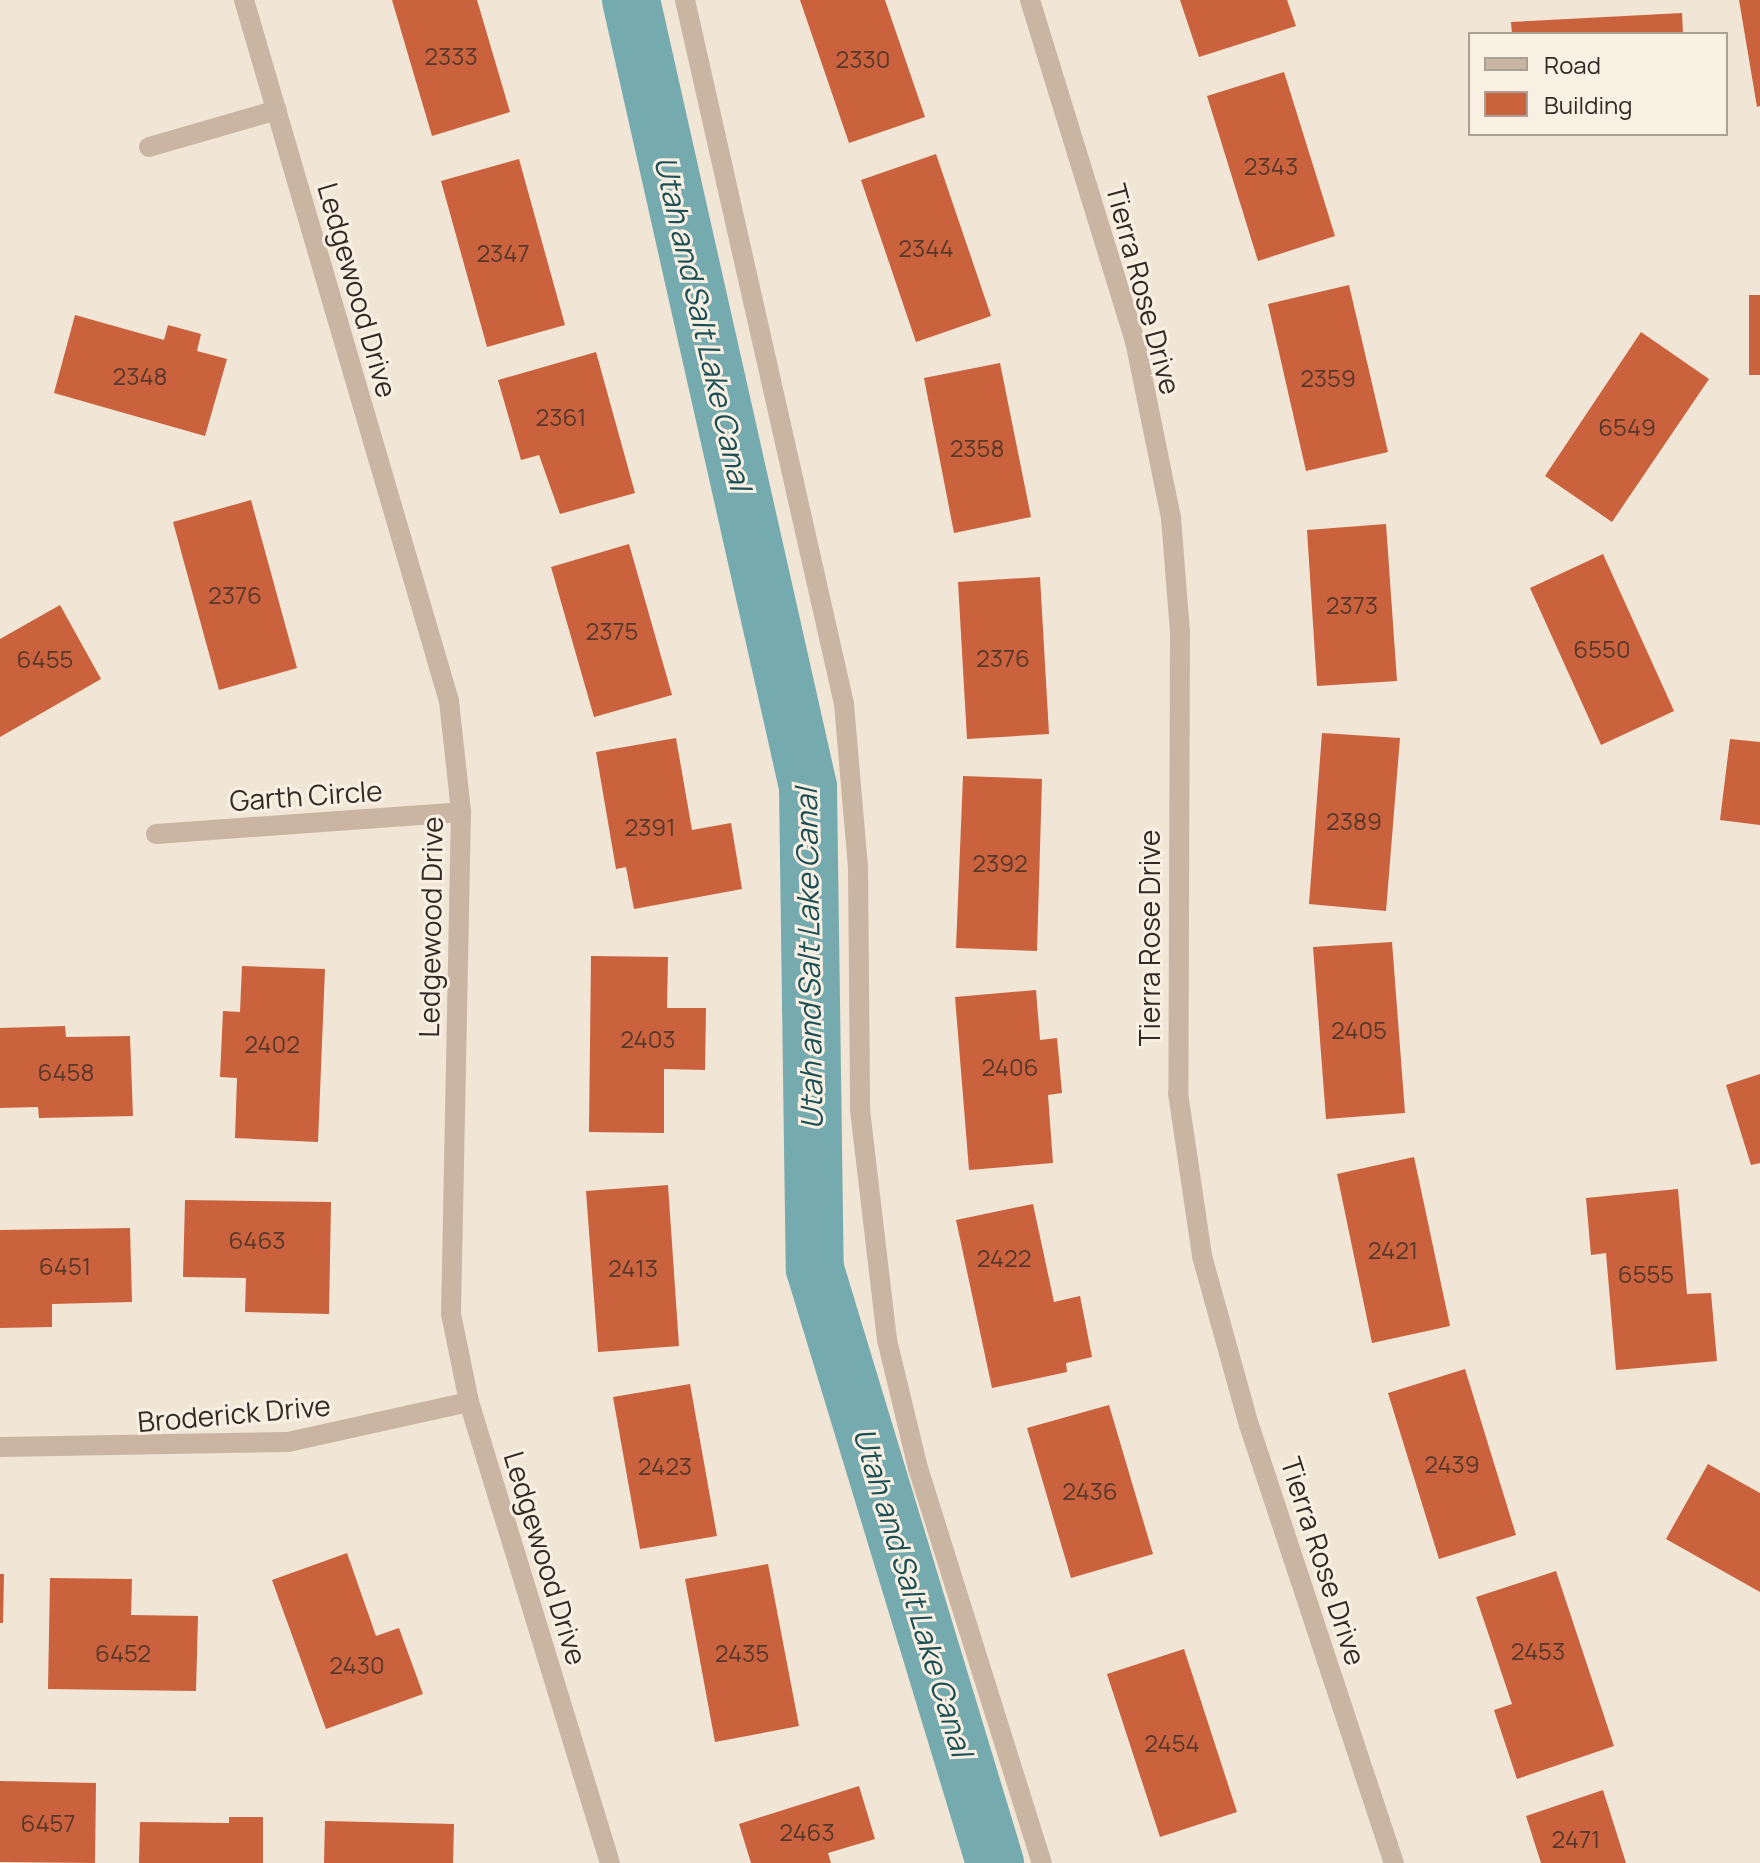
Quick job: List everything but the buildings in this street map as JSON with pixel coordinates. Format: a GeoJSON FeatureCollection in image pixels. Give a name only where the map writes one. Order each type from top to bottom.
{"type":"FeatureCollection","features":[{"type":"Feature","properties":{"kind":"street","name":"Ledgewood Drive"},"geometry":{"type":"LineString","coordinates":[[244,0],[449,701],[461,812],[451,1285],[469,1402],[610,1863]]}},
{"type":"Feature","properties":{"kind":"street"},"geometry":{"type":"LineString","coordinates":[[685,0],[703,106],[757,306],[844,704],[858,866],[860,1110],[887,1340],[918,1468],[1042,1863]]}},
{"type":"Feature","properties":{"kind":"street","name":"Tierra Rose Drive"},"geometry":{"type":"LineString","coordinates":[[1030,0],[1135,341],[1171,518],[1180,632],[1178,1093],[1202,1256],[1249,1425],[1394,1863]]}},
{"type":"Feature","properties":{"kind":"street"},"geometry":{"type":"LineString","coordinates":[[149,147],[277,110]]}},
{"type":"Feature","properties":{"kind":"street","name":"Garth Circle"},"geometry":{"type":"LineString","coordinates":[[156,834],[461,812]]}},
{"type":"Feature","properties":{"kind":"street","name":"Broderick Drive"},"geometry":{"type":"LineString","coordinates":[[0,1447],[288,1442],[469,1402]]}},
{"type":"Feature","properties":{"kind":"waterway","name":"Utah and Salt Lake Canal"},"geometry":{"type":"LineString","coordinates":[[631,0],[808,787],[815,1269],[995,1863]]}}]}
